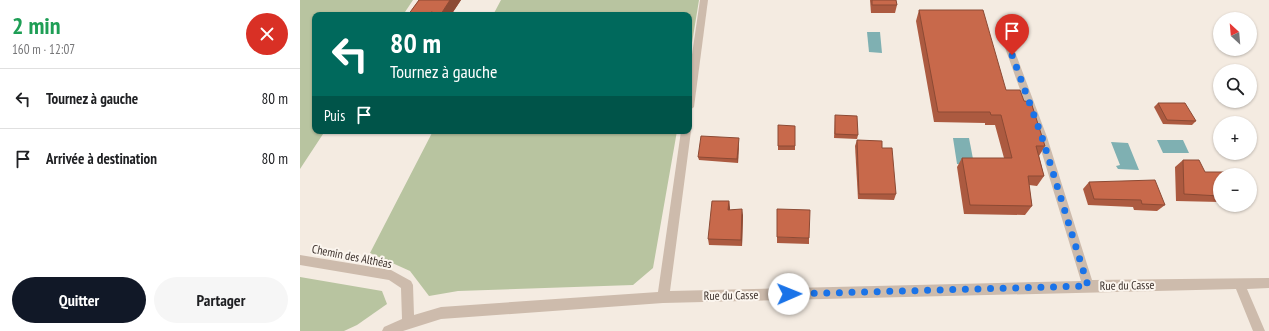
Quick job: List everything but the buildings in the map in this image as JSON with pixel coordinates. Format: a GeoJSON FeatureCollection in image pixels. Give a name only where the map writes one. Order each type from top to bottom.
{"type":"FeatureCollection","features":[{"type":"Feature","properties":{"kind":"street"},"geometry":{"type":"LineString","coordinates":[[692,86],[704,0]]}},
{"type":"Feature","properties":{"kind":"street"},"geometry":{"type":"LineString","coordinates":[[1002,28],[1042,137],[1088,286]]}},
{"type":"Feature","properties":{"kind":"street"},"geometry":{"type":"LineString","coordinates":[[663,297],[686,134]]}},
{"type":"Feature","properties":{"kind":"street","name":"Chemin des Althéas"},"geometry":{"type":"LineString","coordinates":[[300,260],[390,275],[407,285],[408,323]]}},
{"type":"Feature","properties":{"kind":"street"},"geometry":{"type":"LineString","coordinates":[[1238,283],[1259,331]]}},
{"type":"Feature","properties":{"kind":"street","name":"Rue du Casse"},"geometry":{"type":"LineString","coordinates":[[388,331],[441,313],[663,297],[1088,286],[1238,283],[1269,284]]}},
{"type":"Feature","properties":{"kind":"green space"},"geometry":{"type":"Polygon","coordinates":[[[300,0],[413,0],[405,12],[312,12],[312,134],[323,134],[300,169],[300,0]]]}},
{"type":"Feature","properties":{"kind":"green space"},"geometry":{"type":"Polygon","coordinates":[[[501,0],[699,0],[692,43],[692,12],[495,12],[501,0]]]}},
{"type":"Feature","properties":{"kind":"green space"},"geometry":{"type":"Polygon","coordinates":[[[431,134],[676,134],[653,268],[633,285],[458,291],[429,296],[410,271],[370,253],[431,134]]]}},
{"type":"Feature","properties":{"kind":"green space"},"geometry":{"type":"Polygon","coordinates":[[[300,277],[382,291],[387,304],[357,325],[344,331],[300,331],[300,277]]]}},
{"type":"Feature","properties":{"kind":"water"},"geometry":{"type":"Polygon","coordinates":[[[867,32],[880,32],[882,53],[869,52],[867,32]]]}},
{"type":"Feature","properties":{"kind":"water"},"geometry":{"type":"Polygon","coordinates":[[[953,138],[969,138],[974,164],[957,164],[953,138]]]}},
{"type":"Feature","properties":{"kind":"water"},"geometry":{"type":"Polygon","coordinates":[[[1157,140],[1183,140],[1189,153],[1163,153],[1157,140]]]}},
{"type":"Feature","properties":{"kind":"water"},"geometry":{"type":"Polygon","coordinates":[[[1111,142],[1128,143],[1139,170],[1118,169],[1116,166],[1120,165],[1111,142]]]}},
{"type":"Feature","properties":{"kind":"route"},"geometry":{"type":"LineString","coordinates":[[789,294],[1088,286],[1042,137],[1012,55]]}}]}
